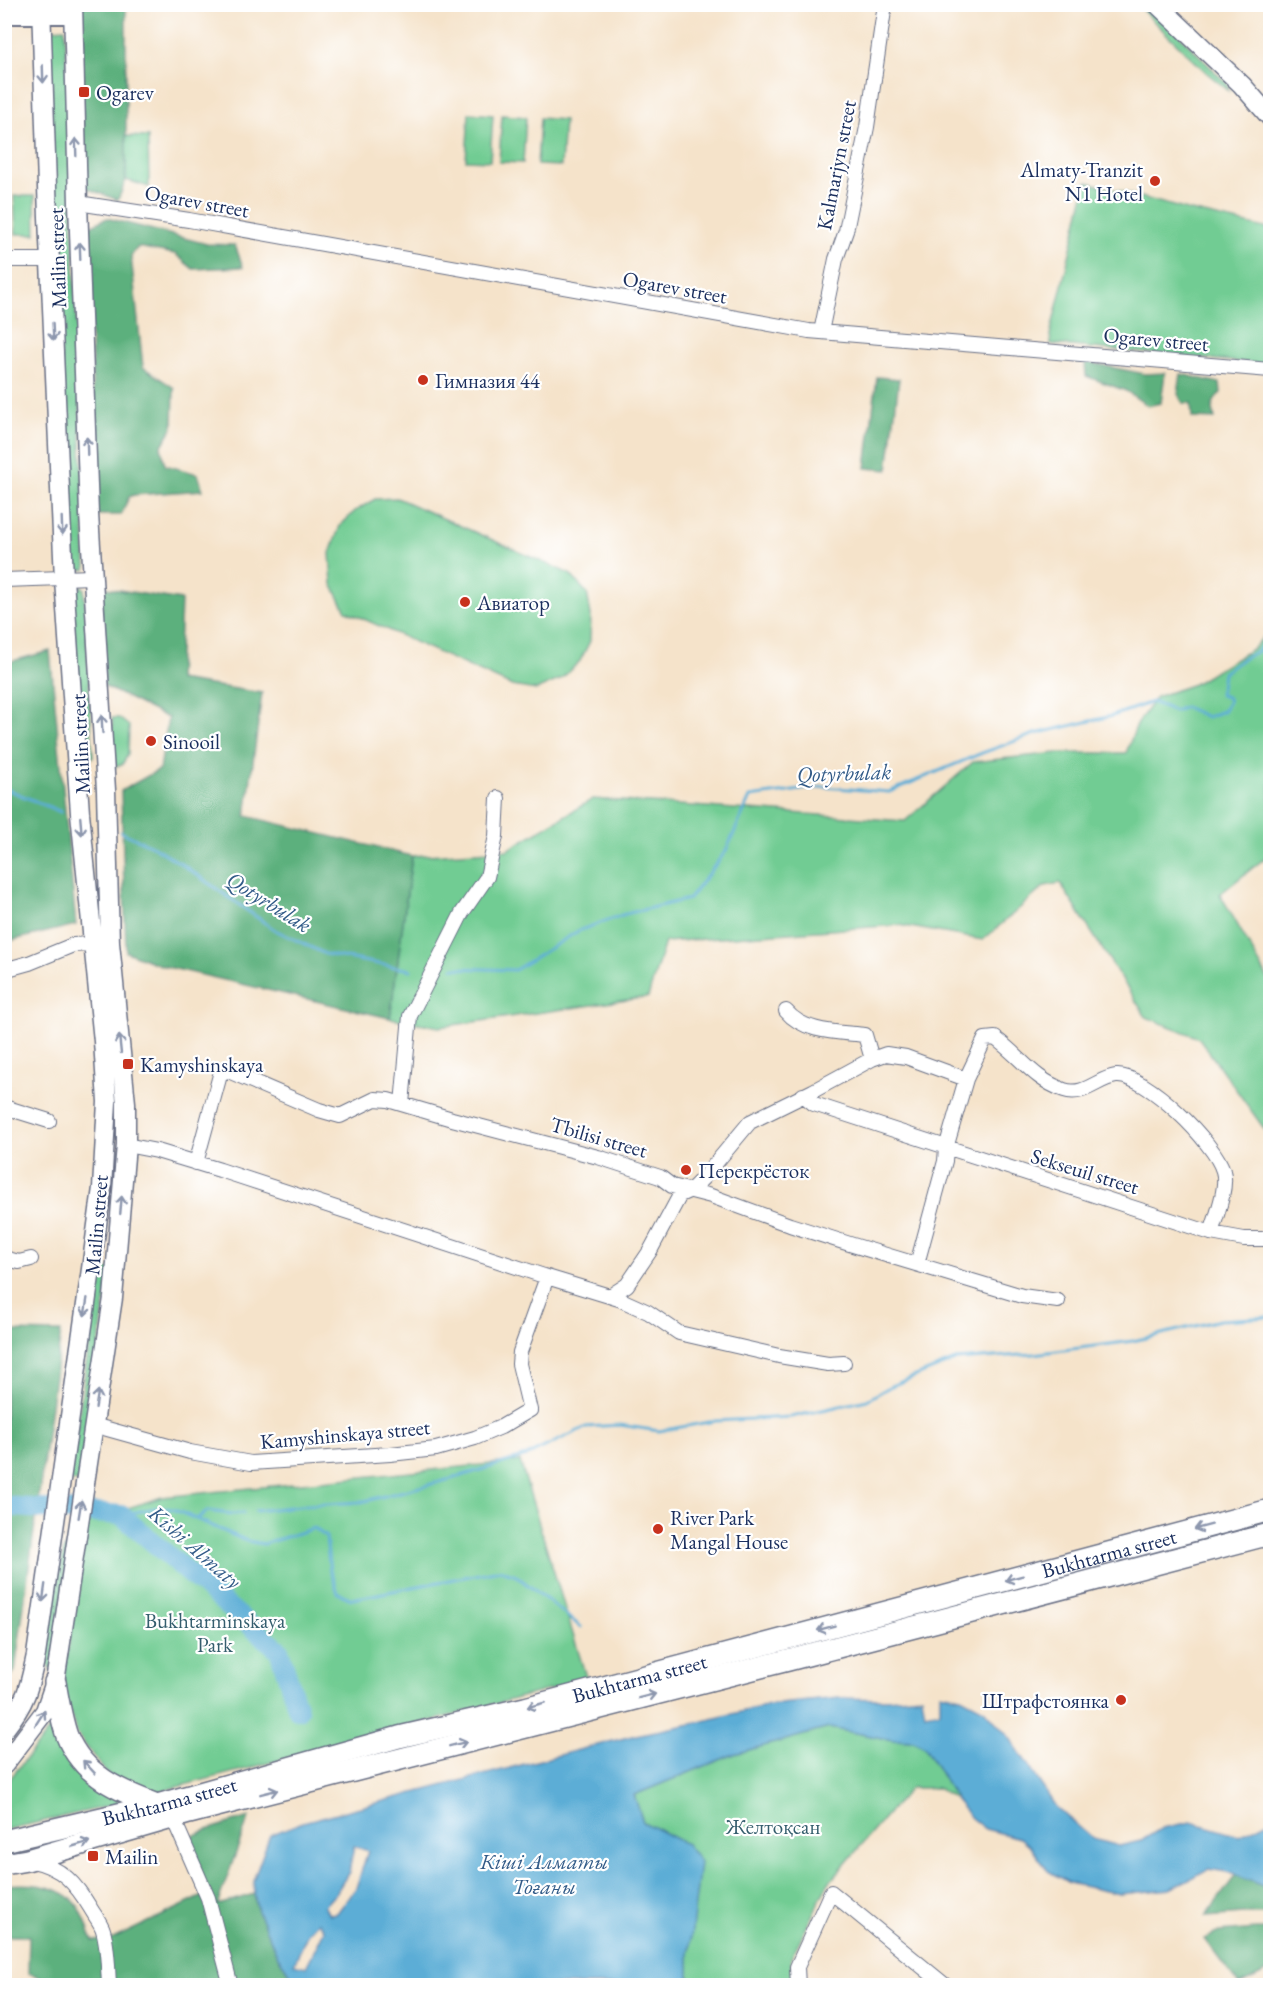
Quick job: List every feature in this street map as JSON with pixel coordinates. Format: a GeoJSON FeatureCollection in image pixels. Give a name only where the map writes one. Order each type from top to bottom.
{"type":"FeatureCollection","features":[{"type":"Feature","properties":{"kind":"main road"},"geometry":{"type":"LineString","coordinates":[[1157,4],[1242,86],[1270,117]]}},
{"type":"Feature","properties":{"kind":"main road","name":"Mailin street"},"geometry":{"type":"LineString","coordinates":[[4,1730],[17,1713],[29,1690],[36,1655],[92,1269],[102,1188],[107,1102],[76,764],[64,579],[41,10]]}},
{"type":"Feature","properties":{"kind":"main road","name":"Mailin street"},"geometry":{"type":"LineString","coordinates":[[55,1682],[112,1298],[126,1145],[126,1103],[110,943],[104,757],[92,578],[73,10]]}},
{"type":"Feature","properties":{"kind":"main road"},"geometry":{"type":"LineString","coordinates":[[76,764],[81,768],[90,769],[104,757]]}},
{"type":"Feature","properties":{"kind":"main road"},"geometry":{"type":"LineString","coordinates":[[1265,1511],[1268,1535]]}},
{"type":"Feature","properties":{"kind":"main road","name":"Bukhtarma street"},"geometry":{"type":"LineString","coordinates":[[4,1864],[27,1860],[165,1811],[399,1737],[525,1708],[1265,1511]]}},
{"type":"Feature","properties":{"kind":"main road","name":"Bukhtarma street"},"geometry":{"type":"LineString","coordinates":[[4,1842],[165,1811],[1268,1535]]}},
{"type":"Feature","properties":{"kind":"main road"},"geometry":{"type":"LineString","coordinates":[[55,1682],[68,1739],[88,1768],[100,1779],[165,1811]]}},
{"type":"Feature","properties":{"kind":"main road"},"geometry":{"type":"LineString","coordinates":[[4,1765],[45,1711],[55,1682]]}},
{"type":"Feature","properties":{"kind":"street","name":"Kalmarjyn street"},"geometry":{"type":"LineString","coordinates":[[821,332],[836,259],[846,231],[867,127],[885,4]]}},
{"type":"Feature","properties":{"kind":"street"},"geometry":{"type":"LineString","coordinates":[[4,15],[41,10],[73,10]]}},
{"type":"Feature","properties":{"kind":"street","name":"Ogarev street"},"geometry":{"type":"LineString","coordinates":[[78,203],[189,220],[821,332],[1270,370]]}},
{"type":"Feature","properties":{"kind":"street"},"geometry":{"type":"LineString","coordinates":[[4,260],[50,260]]}},
{"type":"Feature","properties":{"kind":"street"},"geometry":{"type":"LineString","coordinates":[[4,580],[92,578]]}},
{"type":"Feature","properties":{"kind":"street"},"geometry":{"type":"LineString","coordinates":[[402,1104],[410,1016],[462,913],[487,877],[496,836],[498,798]]}},
{"type":"Feature","properties":{"kind":"street"},"geometry":{"type":"LineString","coordinates":[[4,970],[29,963],[73,945],[92,944]]}},
{"type":"Feature","properties":{"kind":"street"},"geometry":{"type":"LineString","coordinates":[[786,1011],[794,1020],[818,1029],[865,1035],[872,1059]]}},
{"type":"Feature","properties":{"kind":"street"},"geometry":{"type":"LineString","coordinates":[[917,1264],[966,1079],[985,1039],[995,1038],[1041,1080],[1067,1091],[1080,1091],[1116,1076],[1146,1085],[1181,1115],[1217,1156],[1223,1170],[1225,1180],[1211,1233]]}},
{"type":"Feature","properties":{"kind":"street"},"geometry":{"type":"LineString","coordinates":[[610,1296],[627,1285],[650,1251],[680,1196],[691,1190],[750,1122],[885,1054],[906,1057],[966,1079]]}},
{"type":"Feature","properties":{"kind":"street","name":"Tbilisi street"},"geometry":{"type":"LineString","coordinates":[[196,1163],[220,1074],[226,1070],[319,1110],[340,1116],[375,1099],[388,1100],[452,1119],[598,1156],[660,1177],[672,1186],[691,1190],[790,1225],[1022,1296],[1058,1301]]}},
{"type":"Feature","properties":{"kind":"street","name":"Sekseuil street"},"geometry":{"type":"LineString","coordinates":[[803,1095],[814,1104],[1211,1233],[1244,1239],[1266,1239]]}},
{"type":"Feature","properties":{"kind":"street"},"geometry":{"type":"LineString","coordinates":[[4,1107],[49,1121]]}},
{"type":"Feature","properties":{"kind":"street"},"geometry":{"type":"LineString","coordinates":[[126,1145],[157,1151],[196,1163],[610,1296],[648,1312],[679,1333],[789,1358],[828,1364],[844,1363]]}},
{"type":"Feature","properties":{"kind":"street"},"geometry":{"type":"LineString","coordinates":[[4,1258],[20,1262],[31,1259]]}},
{"type":"Feature","properties":{"kind":"street","name":"Kamyshinskaya street"},"geometry":{"type":"LineString","coordinates":[[93,1425],[190,1452],[251,1463],[436,1449],[475,1438],[501,1427],[530,1410],[519,1364],[520,1352],[547,1277]]}},
{"type":"Feature","properties":{"kind":"street"},"geometry":{"type":"LineString","coordinates":[[165,1811],[208,1898],[231,1986]]}},
{"type":"Feature","properties":{"kind":"street"},"geometry":{"type":"LineString","coordinates":[[27,1860],[47,1864],[59,1870],[72,1880],[84,1897],[102,1928],[106,1946],[109,1986]]}},
{"type":"Feature","properties":{"kind":"street"},"geometry":{"type":"LineString","coordinates":[[798,1986],[797,1967],[831,1892],[946,1986]]}},
{"type":"Feature","properties":{"kind":"green space"},"geometry":{"type":"Polygon","coordinates":[[[80,5],[126,5],[126,180],[118,200],[83,187],[80,5]]]}},
{"type":"Feature","properties":{"kind":"green space"},"geometry":{"type":"Polygon","coordinates":[[[1143,5],[1150,5],[1228,85],[1229,91],[1207,73],[1143,11],[1143,5]]]}},
{"type":"Feature","properties":{"kind":"green space"},"geometry":{"type":"Polygon","coordinates":[[[65,28],[86,570],[78,569],[74,563],[53,226],[48,33],[52,29],[65,28]]]}},
{"type":"Feature","properties":{"kind":"green space"},"geometry":{"type":"Polygon","coordinates":[[[469,113],[493,115],[490,161],[466,160],[469,113]]]}},
{"type":"Feature","properties":{"kind":"green space"},"geometry":{"type":"Polygon","coordinates":[[[502,115],[526,117],[523,163],[499,162],[502,115]]]}},
{"type":"Feature","properties":{"kind":"green space"},"geometry":{"type":"Polygon","coordinates":[[[540,118],[564,120],[561,166],[537,165],[540,118]]]}},
{"type":"Feature","properties":{"kind":"green space"},"geometry":{"type":"Polygon","coordinates":[[[125,136],[148,137],[149,187],[126,180],[125,136]]]}},
{"type":"Feature","properties":{"kind":"green space"},"geometry":{"type":"Polygon","coordinates":[[[1087,182],[1191,211],[1270,229],[1270,365],[1051,344],[1050,335],[1087,182]]]}},
{"type":"Feature","properties":{"kind":"green space"},"geometry":{"type":"Polygon","coordinates":[[[14,196],[35,196],[36,234],[16,234],[14,196]]]}},
{"type":"Feature","properties":{"kind":"green space"},"geometry":{"type":"Polygon","coordinates":[[[107,218],[207,244],[235,245],[243,267],[193,269],[175,254],[138,247],[131,256],[143,367],[174,388],[173,427],[161,447],[165,465],[198,474],[203,490],[134,495],[129,497],[121,515],[96,515],[88,227],[107,218]]]}},
{"type":"Feature","properties":{"kind":"green space"},"geometry":{"type":"Polygon","coordinates":[[[1085,362],[1145,374],[1165,373],[1161,403],[1148,406],[1126,391],[1086,376],[1085,362]]]}},
{"type":"Feature","properties":{"kind":"green space"},"geometry":{"type":"Polygon","coordinates":[[[1181,374],[1220,383],[1221,393],[1215,398],[1213,404],[1215,419],[1192,418],[1191,403],[1183,403],[1178,394],[1181,374]]]}},
{"type":"Feature","properties":{"kind":"green space"},"geometry":{"type":"Polygon","coordinates":[[[877,377],[899,379],[888,470],[866,468],[877,377]]]}},
{"type":"Feature","properties":{"kind":"green space","name":"Авиатор"},"geometry":{"type":"Polygon","coordinates":[[[397,498],[570,574],[587,593],[591,615],[590,641],[580,661],[561,679],[536,690],[512,686],[346,611],[332,584],[330,553],[340,526],[355,511],[375,499],[397,498]]]}},
{"type":"Feature","properties":{"kind":"green space"},"geometry":{"type":"Polygon","coordinates":[[[82,586],[84,589],[93,757],[89,760],[85,759],[71,595],[76,587],[82,586]]]}},
{"type":"Feature","properties":{"kind":"green space"},"geometry":{"type":"Polygon","coordinates":[[[100,587],[181,600],[178,680],[262,693],[246,816],[412,856],[390,1018],[163,966],[126,952],[121,791],[160,769],[168,718],[104,686],[100,587]]]}},
{"type":"Feature","properties":{"kind":"green space"},"geometry":{"type":"Polygon","coordinates":[[[1270,629],[1270,854],[1220,894],[1270,982],[1270,1137],[1199,1038],[1146,1017],[1060,883],[1045,886],[983,940],[899,925],[665,942],[648,997],[439,1027],[390,1018],[412,856],[507,850],[593,799],[905,821],[973,762],[1057,753],[1126,753],[1137,724],[1156,697],[1194,684],[1254,648],[1270,629]]]}},
{"type":"Feature","properties":{"kind":"green space"},"geometry":{"type":"Polygon","coordinates":[[[50,651],[76,925],[5,942],[5,663],[50,651]]]}},
{"type":"Feature","properties":{"kind":"green space"},"geometry":{"type":"Polygon","coordinates":[[[112,718],[119,718],[129,726],[128,754],[122,765],[114,767],[112,718]]]}},
{"type":"Feature","properties":{"kind":"green space"},"geometry":{"type":"Polygon","coordinates":[[[110,1269],[79,1482],[69,1481],[99,1276],[101,1271],[110,1269]]]}},
{"type":"Feature","properties":{"kind":"green space"},"geometry":{"type":"Polygon","coordinates":[[[5,1331],[61,1332],[15,1671],[5,1685],[5,1331]]]}},
{"type":"Feature","properties":{"kind":"green space","name":"Bukhtarminskaya Park"},"geometry":{"type":"Polygon","coordinates":[[[520,1461],[587,1680],[150,1794],[107,1774],[77,1734],[62,1689],[87,1521],[162,1497],[520,1461]]]}},
{"type":"Feature","properties":{"kind":"green space"},"geometry":{"type":"Polygon","coordinates":[[[69,1546],[52,1671],[44,1660],[64,1548],[69,1546]]]}},
{"type":"Feature","properties":{"kind":"green space"},"geometry":{"type":"Polygon","coordinates":[[[53,1725],[64,1753],[106,1793],[122,1803],[5,1830],[4,1786],[53,1725]]]}},
{"type":"Feature","properties":{"kind":"green space","name":"Желтоқсан"},"geometry":{"type":"Polygon","coordinates":[[[829,1728],[893,1740],[915,1741],[925,1747],[956,1800],[938,1788],[910,1788],[828,1884],[791,1958],[792,1985],[689,1986],[686,1844],[643,1822],[634,1795],[734,1754],[829,1728]]]}},
{"type":"Feature","properties":{"kind":"green space"},"geometry":{"type":"Polygon","coordinates":[[[249,1817],[217,1905],[254,1894],[258,1911],[278,1957],[298,1985],[63,1985],[28,1973],[29,1936],[5,1936],[5,1885],[44,1886],[63,1893],[78,1906],[93,1941],[113,1939],[205,1895],[187,1838],[249,1817]]]}},
{"type":"Feature","properties":{"kind":"green space"},"geometry":{"type":"Polygon","coordinates":[[[1236,1875],[1263,1886],[1270,1885],[1270,1914],[1205,1917],[1236,1875]]]}},
{"type":"Feature","properties":{"kind":"green space"},"geometry":{"type":"Polygon","coordinates":[[[1270,1929],[1270,1970],[1239,1985],[1204,1939],[1219,1932],[1270,1929]]]}},
{"type":"Feature","properties":{"kind":"water","name":"Кіші Алматы Тоғаны"},"geometry":{"type":"Polygon","coordinates":[[[940,1693],[961,1697],[984,1709],[1010,1738],[1056,1807],[1093,1839],[1119,1846],[1141,1841],[1162,1828],[1191,1822],[1239,1836],[1270,1820],[1270,1885],[1263,1886],[1227,1872],[1208,1869],[1170,1889],[1119,1894],[1069,1883],[1048,1871],[1031,1847],[1020,1838],[985,1829],[971,1818],[956,1800],[925,1747],[914,1741],[893,1740],[829,1728],[734,1754],[634,1795],[643,1822],[686,1844],[700,1862],[689,1955],[689,1985],[298,1985],[278,1957],[258,1911],[253,1881],[270,1835],[303,1822],[636,1735],[769,1705],[840,1698],[886,1699],[922,1696],[925,1714],[940,1711],[940,1693]],[[354,1846],[349,1872],[336,1893],[324,1906],[329,1914],[337,1913],[356,1888],[368,1851],[354,1846]],[[318,1922],[308,1933],[294,1964],[306,1967],[324,1930],[318,1922]]]}},
{"type":"Feature","properties":{"kind":"waterway","name":"Qotyrbulak"},"geometry":{"type":"LineString","coordinates":[[453,968],[515,970],[578,931],[625,914],[689,899],[726,851],[750,797],[823,787],[889,792],[982,753],[1035,734],[1112,716],[1152,702],[1175,711],[1185,707],[1207,717],[1223,711],[1229,701],[1227,697],[1220,695],[1223,673],[1258,651],[1266,640],[1270,639]]}},
{"type":"Feature","properties":{"kind":"waterway","name":"Qotyrbulak"},"geometry":{"type":"LineString","coordinates":[[4,788],[61,812]]}},
{"type":"Feature","properties":{"kind":"waterway","name":"Qotyrbulak"},"geometry":{"type":"LineString","coordinates":[[121,832],[154,847],[183,865],[275,930],[325,954],[411,970]]}},
{"type":"Feature","properties":{"kind":"waterway"},"geometry":{"type":"LineString","coordinates":[[255,1511],[361,1502],[451,1479],[526,1456],[586,1427],[620,1425],[659,1431],[715,1421],[791,1417],[867,1400],[891,1386],[956,1360],[1033,1354],[1133,1341],[1220,1320],[1270,1317]]}},
{"type":"Feature","properties":{"kind":"waterway","name":"Kіshі Almaty"},"geometry":{"type":"LineString","coordinates":[[4,1506],[121,1515],[279,1650],[298,1710]]}},
{"type":"Feature","properties":{"kind":"waterway"},"geometry":{"type":"LineString","coordinates":[[121,1515],[156,1508],[173,1509],[247,1541],[264,1544],[314,1528],[326,1537],[330,1571],[338,1593],[352,1599],[500,1570],[514,1574],[581,1627]]}},
{"type":"Feature","properties":{"kind":"waterway"},"geometry":{"type":"LineString","coordinates":[[197,1519],[207,1511],[243,1513]]}},
{"type":"Feature","properties":{"kind":"place","name":"Ogarev"},"geometry":{"type":"Point","coordinates":[84,92]}},
{"type":"Feature","properties":{"kind":"place","name":"Almaty-Tranzit N1 Hotel"},"geometry":{"type":"Point","coordinates":[1155,181]}},
{"type":"Feature","properties":{"kind":"place","name":"Гимназия 44"},"geometry":{"type":"Point","coordinates":[423,380]}},
{"type":"Feature","properties":{"kind":"place","name":"Авиатор"},"geometry":{"type":"Point","coordinates":[465,602]}},
{"type":"Feature","properties":{"kind":"place","name":"Sinooil"},"geometry":{"type":"Point","coordinates":[151,741]}},
{"type":"Feature","properties":{"kind":"place","name":"Kamyshinskaya"},"geometry":{"type":"Point","coordinates":[128,1064]}},
{"type":"Feature","properties":{"kind":"place","name":"Перекрёсток"},"geometry":{"type":"Point","coordinates":[686,1170]}},
{"type":"Feature","properties":{"kind":"place","name":"River Park Mangal House"},"geometry":{"type":"Point","coordinates":[658,1529]}},
{"type":"Feature","properties":{"kind":"place","name":"Штрафстоянка"},"geometry":{"type":"Point","coordinates":[1121,1700]}},
{"type":"Feature","properties":{"kind":"place","name":"Mailin"},"geometry":{"type":"Point","coordinates":[93,1856]}}]}
